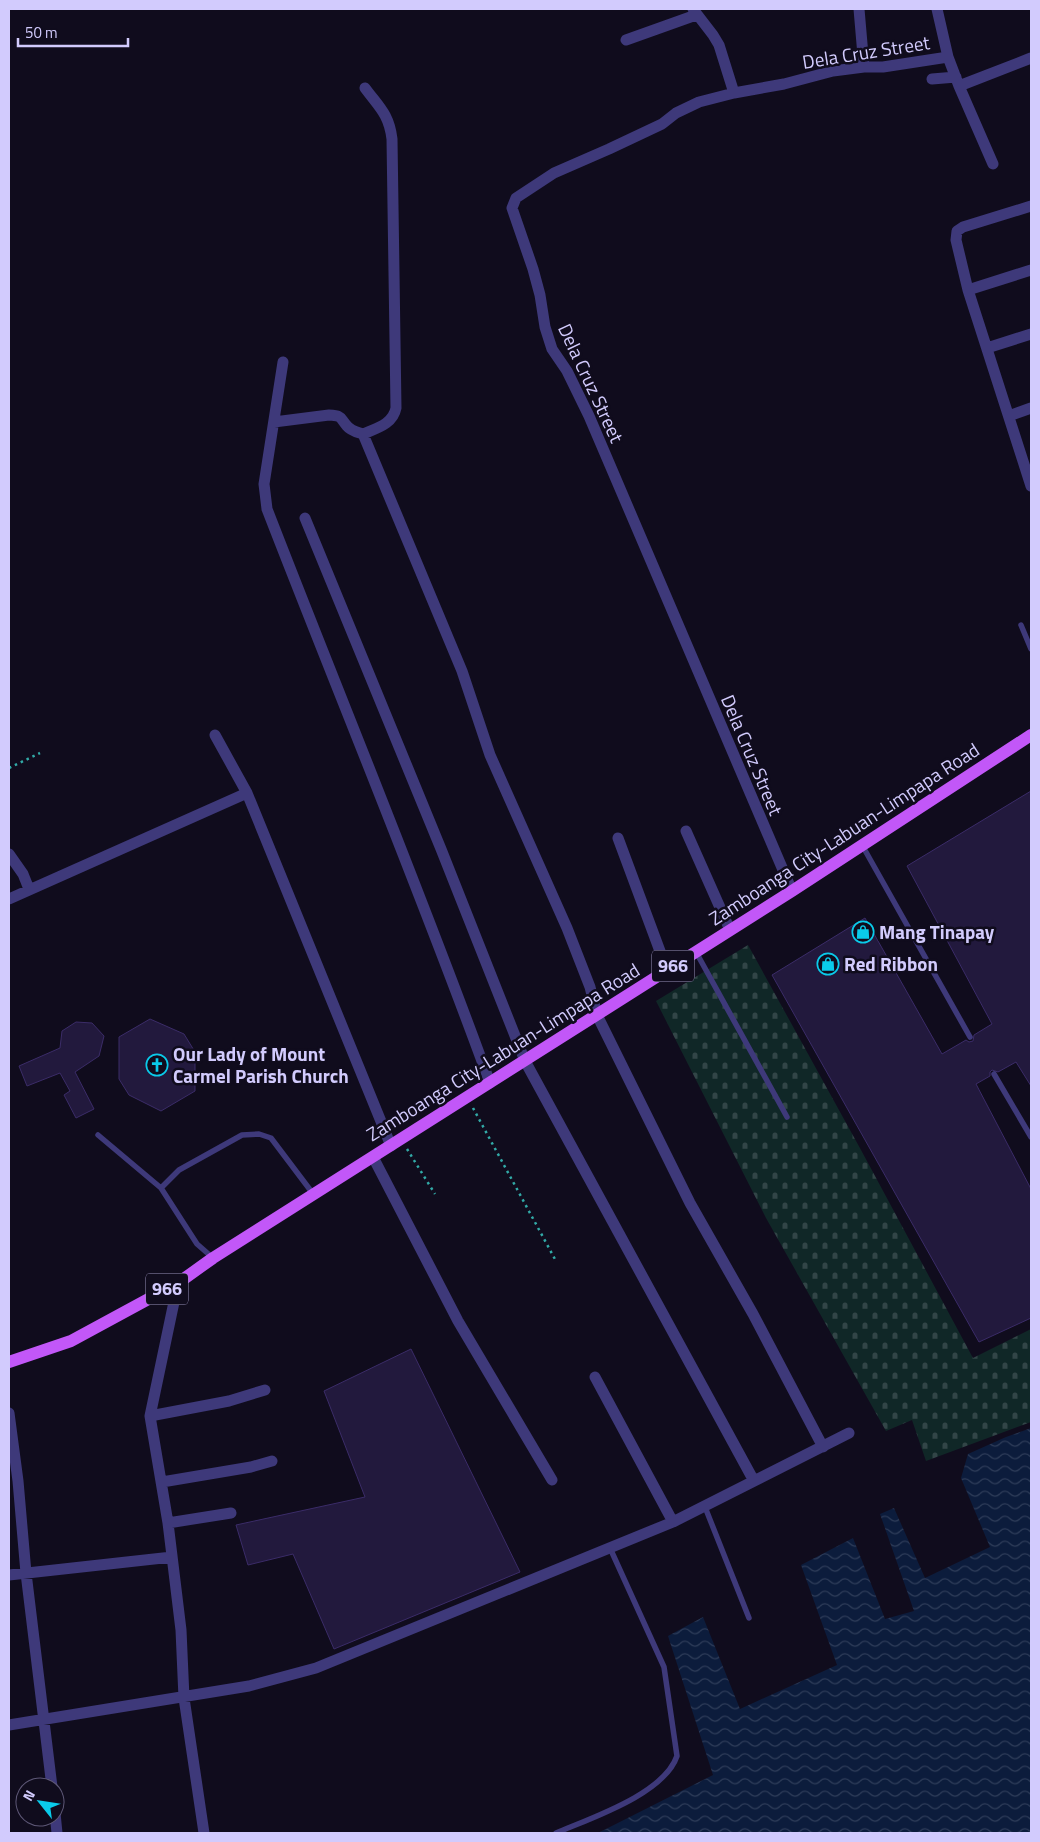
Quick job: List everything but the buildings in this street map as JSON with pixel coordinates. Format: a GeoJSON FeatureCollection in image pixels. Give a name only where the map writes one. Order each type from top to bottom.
{"type":"FeatureCollection","features":[{"type":"Feature","properties":{"kind":"main road","name":"Zamboanga City-Labuan-Limpapa Road"},"geometry":{"type":"LineString","coordinates":[[9,1362],[71,1340],[178,1282],[792,891],[1031,735]]}},
{"type":"Feature","properties":{"kind":"street"},"geometry":{"type":"LineString","coordinates":[[858,9],[864,67]]}},
{"type":"Feature","properties":{"kind":"street"},"geometry":{"type":"LineString","coordinates":[[940,10],[948,56],[993,164]]}},
{"type":"Feature","properties":{"kind":"street"},"geometry":{"type":"LineString","coordinates":[[626,40],[694,12],[713,34],[719,45],[734,93]]}},
{"type":"Feature","properties":{"kind":"street","name":"Dela Cruz Street"},"geometry":{"type":"LineString","coordinates":[[792,891],[590,416],[567,371],[552,349],[545,327],[535,278],[512,208],[516,198],[554,173],[662,124],[676,113],[699,102],[734,93],[784,84],[833,71],[864,67],[883,67],[948,56]]}},
{"type":"Feature","properties":{"kind":"street"},"geometry":{"type":"LineString","coordinates":[[932,79],[958,82],[1031,58]]}},
{"type":"Feature","properties":{"kind":"street"},"geometry":{"type":"LineString","coordinates":[[363,434],[389,422],[394,416],[396,408],[391,127],[383,109],[365,88]]}},
{"type":"Feature","properties":{"kind":"street"},"geometry":{"type":"LineString","coordinates":[[1030,480],[968,290],[956,240],[957,231],[963,227],[1031,206]]}},
{"type":"Feature","properties":{"kind":"street"},"geometry":{"type":"LineString","coordinates":[[968,290],[1031,270]]}},
{"type":"Feature","properties":{"kind":"street"},"geometry":{"type":"LineString","coordinates":[[987,348],[1031,334]]}},
{"type":"Feature","properties":{"kind":"street"},"geometry":{"type":"LineString","coordinates":[[282,362],[264,484],[267,509],[332,676],[401,844],[490,1083]]}},
{"type":"Feature","properties":{"kind":"street"},"geometry":{"type":"LineString","coordinates":[[1009,416],[1031,408]]}},
{"type":"Feature","properties":{"kind":"street"},"geometry":{"type":"LineString","coordinates":[[274,422],[329,415],[338,416],[343,418],[347,427],[363,434],[462,671],[490,755],[567,928],[590,987],[597,1015],[690,1203],[753,1314],[823,1447]]}},
{"type":"Feature","properties":{"kind":"street"},"geometry":{"type":"LineString","coordinates":[[305,518],[441,850],[524,1061],[754,1481]]}},
{"type":"Feature","properties":{"kind":"street"},"geometry":{"type":"LineString","coordinates":[[215,735],[247,793],[396,1142]]}},
{"type":"Feature","properties":{"kind":"street"},"geometry":{"type":"LineString","coordinates":[[9,899],[247,793]]}},
{"type":"Feature","properties":{"kind":"street"},"geometry":{"type":"LineString","coordinates":[[686,831],[730,930]]}},
{"type":"Feature","properties":{"kind":"street"},"geometry":{"type":"LineString","coordinates":[[618,838],[667,970]]}},
{"type":"Feature","properties":{"kind":"street"},"geometry":{"type":"LineString","coordinates":[[9,854],[23,874],[29,889]]}},
{"type":"Feature","properties":{"kind":"street"},"geometry":{"type":"LineString","coordinates":[[373,1157],[458,1321],[552,1480]]}},
{"type":"Feature","properties":{"kind":"street"},"geometry":{"type":"LineString","coordinates":[[178,1282],[150,1416],[168,1523],[181,1630],[184,1698],[204,1833]]}},
{"type":"Feature","properties":{"kind":"street"},"geometry":{"type":"LineString","coordinates":[[595,1377],[673,1522]]}},
{"type":"Feature","properties":{"kind":"street"},"geometry":{"type":"LineString","coordinates":[[150,1416],[230,1402],[265,1390]]}},
{"type":"Feature","properties":{"kind":"street"},"geometry":{"type":"LineString","coordinates":[[9,1413],[51,1777]]}},
{"type":"Feature","properties":{"kind":"street"},"geometry":{"type":"LineString","coordinates":[[9,1725],[249,1686],[316,1668],[673,1522],[849,1433]]}},
{"type":"Feature","properties":{"kind":"street"},"geometry":{"type":"LineString","coordinates":[[162,1482],[251,1467],[272,1461]]}},
{"type":"Feature","properties":{"kind":"street"},"geometry":{"type":"LineString","coordinates":[[168,1523],[231,1513]]}},
{"type":"Feature","properties":{"kind":"street"},"geometry":{"type":"LineString","coordinates":[[9,1575],[172,1557]]}},
{"type":"Feature","properties":{"kind":"lane"},"geometry":{"type":"LineString","coordinates":[[1021,626],[1031,648]]}},
{"type":"Feature","properties":{"kind":"lane"},"geometry":{"type":"LineString","coordinates":[[862,846],[970,1037]]}},
{"type":"Feature","properties":{"kind":"lane"},"geometry":{"type":"LineString","coordinates":[[696,952],[787,1117]]}},
{"type":"Feature","properties":{"kind":"lane"},"geometry":{"type":"LineString","coordinates":[[994,1074],[1031,1138]]}},
{"type":"Feature","properties":{"kind":"lane"},"geometry":{"type":"LineString","coordinates":[[161,1188],[179,1170],[242,1135],[258,1134],[271,1138],[314,1195]]}},
{"type":"Feature","properties":{"kind":"lane"},"geometry":{"type":"LineString","coordinates":[[98,1135],[161,1188],[197,1244],[213,1258]]}},
{"type":"Feature","properties":{"kind":"lane"},"geometry":{"type":"LineString","coordinates":[[705,1507],[749,1618]]}},
{"type":"Feature","properties":{"kind":"lane"},"geometry":{"type":"LineString","coordinates":[[556,1833],[613,1809],[656,1785],[667,1774],[677,1756],[664,1666],[610,1548]]}},
{"type":"Feature","properties":{"kind":"path"},"geometry":{"type":"LineString","coordinates":[[9,768],[40,753]]}},
{"type":"Feature","properties":{"kind":"path"},"geometry":{"type":"LineString","coordinates":[[467,1097],[556,1261]]}},
{"type":"Feature","properties":{"kind":"path"},"geometry":{"type":"LineString","coordinates":[[396,1142],[435,1194]]}},
{"type":"Feature","properties":{"kind":"green space"},"geometry":{"type":"Polygon","coordinates":[[[748,945],[973,1358],[1031,1329],[1031,1422],[926,1461],[912,1420],[886,1431],[766,1218],[656,1001],[748,945]]]}},
{"type":"Feature","properties":{"kind":"water"},"geometry":{"type":"Polygon","coordinates":[[[1031,1428],[1031,1833],[598,1833],[713,1775],[668,1636],[703,1617],[740,1709],[837,1665],[801,1565],[853,1538],[885,1619],[914,1611],[880,1514],[894,1508],[925,1578],[990,1547],[961,1478],[968,1454],[1031,1428]]]}},
{"type":"Feature","properties":{"kind":"place","name":"Mang Tinapay"},"geometry":{"type":"Point","coordinates":[863,932]}},
{"type":"Feature","properties":{"kind":"place","name":"Red Ribbon"},"geometry":{"type":"Point","coordinates":[828,964]}},
{"type":"Feature","properties":{"kind":"place","name":"Our Lady of Mount Carmel Parish Church"},"geometry":{"type":"Point","coordinates":[157,1065]}}]}
